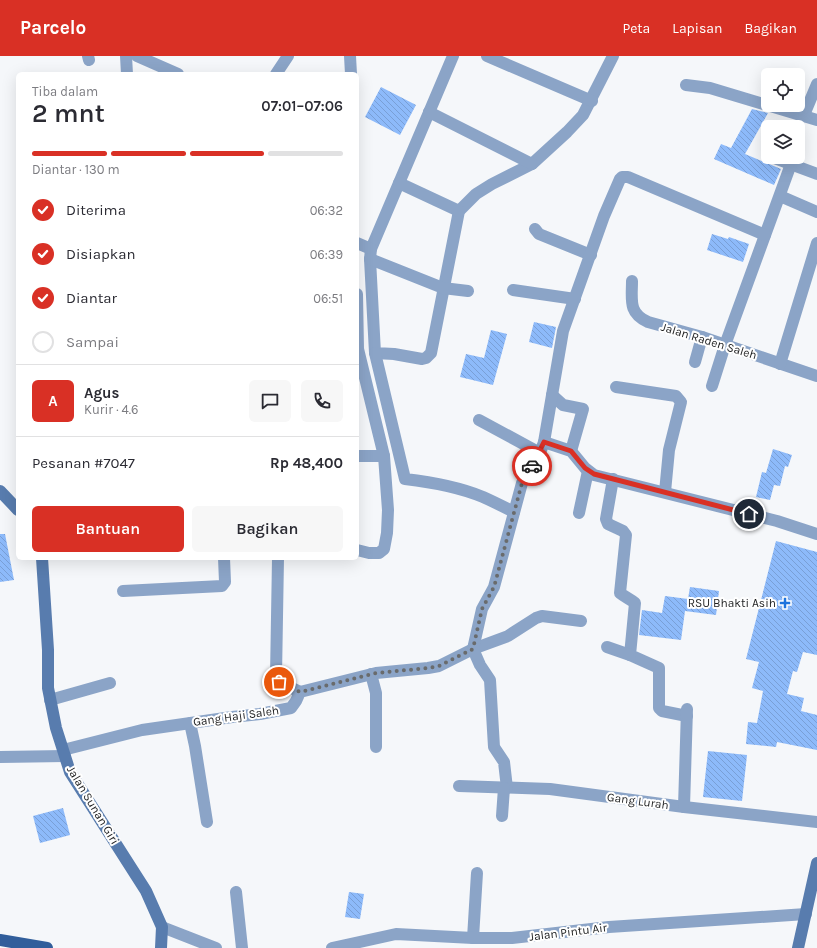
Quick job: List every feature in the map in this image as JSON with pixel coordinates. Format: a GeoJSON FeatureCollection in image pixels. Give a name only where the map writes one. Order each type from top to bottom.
{"type":"FeatureCollection","features":[{"type":"Feature","properties":{"kind":"main road"},"geometry":{"type":"LineString","coordinates":[[0,940],[19,946],[47,948]]}},
{"type":"Feature","properties":{"kind":"street"},"geometry":{"type":"LineString","coordinates":[[126,56],[127,72]]}},
{"type":"Feature","properties":{"kind":"street"},"geometry":{"type":"LineString","coordinates":[[137,56],[173,72]]}},
{"type":"Feature","properties":{"kind":"street"},"geometry":{"type":"LineString","coordinates":[[277,72],[288,56]]}},
{"type":"Feature","properties":{"kind":"street"},"geometry":{"type":"LineString","coordinates":[[350,56],[351,72]]}},
{"type":"Feature","properties":{"kind":"street"},"geometry":{"type":"LineString","coordinates":[[453,56],[370,254],[375,353],[405,479],[423,481],[456,489],[482,497],[514,512]]}},
{"type":"Feature","properties":{"kind":"street"},"geometry":{"type":"LineString","coordinates":[[487,56],[592,101]]}},
{"type":"Feature","properties":{"kind":"street"},"geometry":{"type":"LineString","coordinates":[[375,353],[394,354],[422,360],[432,353],[443,288],[459,211],[476,194],[492,184],[532,164],[584,115],[609,63],[614,56]]}},
{"type":"Feature","properties":{"kind":"street"},"geometry":{"type":"LineString","coordinates":[[804,116],[817,84]]}},
{"type":"Feature","properties":{"kind":"street"},"geometry":{"type":"LineString","coordinates":[[686,85],[710,88],[817,120]]}},
{"type":"Feature","properties":{"kind":"street"},"geometry":{"type":"LineString","coordinates":[[429,112],[532,164]]}},
{"type":"Feature","properties":{"kind":"street"},"geometry":{"type":"LineString","coordinates":[[712,386],[725,345],[791,164],[817,174]]}},
{"type":"Feature","properties":{"kind":"street"},"geometry":{"type":"LineString","coordinates":[[502,816],[506,788],[504,762],[494,748],[490,680],[480,665],[473,649],[482,609],[494,587],[522,483],[542,448],[563,331],[604,216],[620,179],[622,176],[628,176],[766,235]]}},
{"type":"Feature","properties":{"kind":"street"},"geometry":{"type":"LineString","coordinates":[[399,183],[459,211]]}},
{"type":"Feature","properties":{"kind":"street"},"geometry":{"type":"LineString","coordinates":[[780,196],[817,212]]}},
{"type":"Feature","properties":{"kind":"street"},"geometry":{"type":"LineString","coordinates":[[534,229],[539,234],[591,255]]}},
{"type":"Feature","properties":{"kind":"street"},"geometry":{"type":"LineString","coordinates":[[780,364],[817,243]]}},
{"type":"Feature","properties":{"kind":"street"},"geometry":{"type":"LineString","coordinates":[[359,245],[370,254],[443,288],[468,291]]}},
{"type":"Feature","properties":{"kind":"street","name":"Jalan Raden Saleh"},"geometry":{"type":"LineString","coordinates":[[632,281],[632,304],[634,312],[640,319],[702,337],[817,376]]}},
{"type":"Feature","properties":{"kind":"street"},"geometry":{"type":"LineString","coordinates":[[513,290],[575,299]]}},
{"type":"Feature","properties":{"kind":"street"},"geometry":{"type":"LineString","coordinates":[[695,362],[702,337]]}},
{"type":"Feature","properties":{"kind":"street"},"geometry":{"type":"LineString","coordinates":[[359,358],[363,392],[384,456],[388,510],[387,533],[384,549],[379,554],[369,554],[359,551]]}},
{"type":"Feature","properties":{"kind":"street"},"geometry":{"type":"LineString","coordinates":[[616,387],[676,396],[679,398],[680,402],[669,450],[665,492]]}},
{"type":"Feature","properties":{"kind":"street"},"geometry":{"type":"LineString","coordinates":[[552,395],[564,405],[583,409],[571,451]]}},
{"type":"Feature","properties":{"kind":"street"},"geometry":{"type":"LineString","coordinates":[[479,420],[542,448],[571,451],[588,471],[594,474],[777,521],[817,534]]}},
{"type":"Feature","properties":{"kind":"street"},"geometry":{"type":"LineString","coordinates":[[359,456],[384,456]]}},
{"type":"Feature","properties":{"kind":"street"},"geometry":{"type":"LineString","coordinates":[[579,513],[588,471]]}},
{"type":"Feature","properties":{"kind":"street"},"geometry":{"type":"LineString","coordinates":[[613,479],[606,519],[608,524],[623,531],[626,535],[620,593],[635,603],[630,654]]}},
{"type":"Feature","properties":{"kind":"street"},"geometry":{"type":"LineString","coordinates":[[0,490],[16,507]]}},
{"type":"Feature","properties":{"kind":"street","name":"Jalan Sunan Giri"},"geometry":{"type":"LineString","coordinates":[[42,560],[48,650],[48,688],[56,728],[70,772],[146,891],[162,927],[161,948]]}},
{"type":"Feature","properties":{"kind":"street"},"geometry":{"type":"LineString","coordinates":[[123,591],[222,586],[225,582],[224,560]]}},
{"type":"Feature","properties":{"kind":"street"},"geometry":{"type":"LineString","coordinates":[[278,560],[276,676],[279,682],[300,692],[371,674],[439,666],[473,649],[508,636],[536,618],[542,616],[581,621]]}},
{"type":"Feature","properties":{"kind":"street"},"geometry":{"type":"LineString","coordinates":[[607,647],[630,654],[659,668],[660,708],[662,711],[687,713],[684,807]]}},
{"type":"Feature","properties":{"kind":"street"},"geometry":{"type":"LineString","coordinates":[[371,674],[376,693],[376,747]]}},
{"type":"Feature","properties":{"kind":"street"},"geometry":{"type":"LineString","coordinates":[[50,700],[110,683]]}},
{"type":"Feature","properties":{"kind":"street","name":"Gang Haji Saleh"},"geometry":{"type":"LineString","coordinates":[[0,757],[64,753],[142,730],[260,714],[291,708],[300,692]]}},
{"type":"Feature","properties":{"kind":"street"},"geometry":{"type":"LineString","coordinates":[[190,723],[207,822]]}},
{"type":"Feature","properties":{"kind":"street","name":"Gang Lurah"},"geometry":{"type":"LineString","coordinates":[[459,786],[550,788],[684,807],[817,822]]}},
{"type":"Feature","properties":{"kind":"street"},"geometry":{"type":"LineString","coordinates":[[798,948],[817,863]]}},
{"type":"Feature","properties":{"kind":"street"},"geometry":{"type":"LineString","coordinates":[[473,938],[477,873]]}},
{"type":"Feature","properties":{"kind":"street"},"geometry":{"type":"LineString","coordinates":[[236,892],[242,948]]}},
{"type":"Feature","properties":{"kind":"street","name":"Jalan Pintu Air"},"geometry":{"type":"LineString","coordinates":[[332,948],[396,934],[473,938],[512,943],[609,927],[806,914]]}},
{"type":"Feature","properties":{"kind":"street"},"geometry":{"type":"LineString","coordinates":[[162,927],[216,948]]}},
{"type":"Feature","properties":{"kind":"building"},"geometry":{"type":"Polygon","coordinates":[[[381,87],[416,105],[400,135],[365,117],[381,87]]]}},
{"type":"Feature","properties":{"kind":"building"},"geometry":{"type":"Polygon","coordinates":[[[752,109],[768,113],[764,120],[761,120],[761,125],[745,154],[761,161],[761,164],[769,164],[781,169],[774,185],[714,159],[721,144],[731,148],[752,109]]]}},
{"type":"Feature","properties":{"kind":"building"},"geometry":{"type":"Polygon","coordinates":[[[712,234],[728,239],[729,237],[749,244],[743,262],[707,250],[712,234]]]}},
{"type":"Feature","properties":{"kind":"building"},"geometry":{"type":"Polygon","coordinates":[[[534,322],[556,327],[552,348],[529,342],[534,322]]]}},
{"type":"Feature","properties":{"kind":"building"},"geometry":{"type":"Polygon","coordinates":[[[491,330],[507,334],[493,385],[460,377],[466,354],[484,358],[491,330]]]}},
{"type":"Feature","properties":{"kind":"building"},"geometry":{"type":"Polygon","coordinates":[[[773,449],[792,455],[788,467],[785,466],[780,486],[774,485],[770,500],[756,497],[762,472],[766,473],[773,449]]]}},
{"type":"Feature","properties":{"kind":"building"},"geometry":{"type":"Polygon","coordinates":[[[0,534],[5,534],[14,580],[0,582],[0,534]]]}},
{"type":"Feature","properties":{"kind":"building","name":"RSU Bhakti Asih"},"geometry":{"type":"Polygon","coordinates":[[[776,541],[817,552],[817,655],[803,652],[797,672],[793,671],[787,694],[804,698],[801,711],[817,715],[817,750],[777,742],[776,747],[746,744],[748,722],[757,723],[763,691],[752,688],[759,662],[746,659],[776,541]]]}},
{"type":"Feature","properties":{"kind":"building"},"geometry":{"type":"Polygon","coordinates":[[[690,587],[719,591],[716,615],[685,611],[681,640],[639,635],[642,610],[662,613],[665,596],[688,599],[690,587]]]}},
{"type":"Feature","properties":{"kind":"building"},"geometry":{"type":"Polygon","coordinates":[[[708,751],[747,755],[742,801],[703,797],[708,751]]]}},
{"type":"Feature","properties":{"kind":"building"},"geometry":{"type":"Polygon","coordinates":[[[63,808],[70,835],[40,843],[33,816],[63,808]]]}},
{"type":"Feature","properties":{"kind":"building"},"geometry":{"type":"Polygon","coordinates":[[[349,892],[364,894],[360,919],[345,917],[349,892]]]}},
{"type":"Feature","properties":{"kind":"way so far"},"geometry":{"type":"LineString","coordinates":[[279,682],[300,692],[376,673],[439,666],[473,649],[482,609],[494,587],[522,483],[532,466]]}},
{"type":"Feature","properties":{"kind":"place","name":"RSU Bhakti Asih"},"geometry":{"type":"Point","coordinates":[785,603]}},
{"type":"Feature","properties":{"kind":"route"},"geometry":{"type":"LineString","coordinates":[[532,466],[540,454],[544,442],[554,447],[571,451],[585,468],[594,474],[749,514]]}}]}
